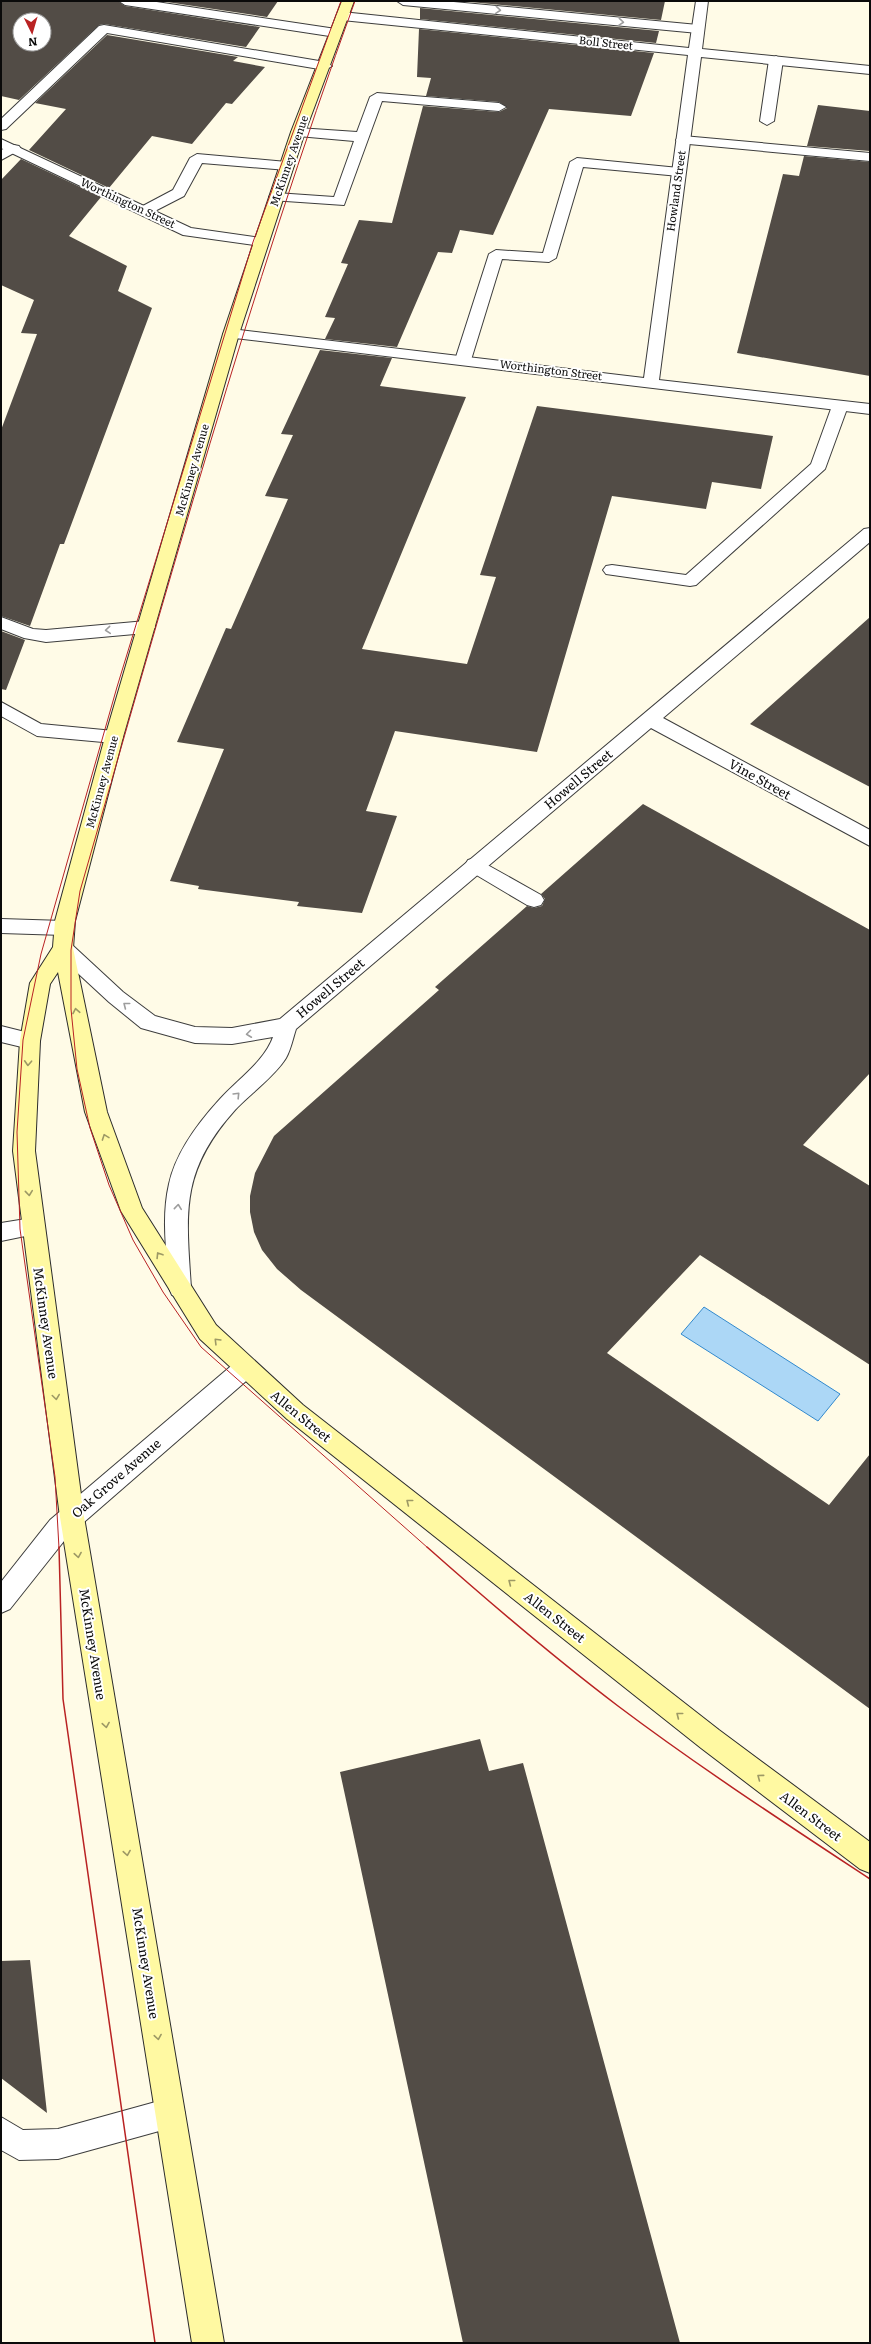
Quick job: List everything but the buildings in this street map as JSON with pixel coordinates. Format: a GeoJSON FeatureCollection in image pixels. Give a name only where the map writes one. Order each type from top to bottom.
{"type":"FeatureCollection","features":[{"type":"Feature","properties":{"kind":"street"},"geometry":{"type":"LineString","coordinates":[[125,1],[336,33]]}},
{"type":"Feature","properties":{"kind":"street","name":"McKinney Avenue"},"geometry":{"type":"LineString","coordinates":[[208,2343],[72,1517],[32,1227],[24,1151],[30,1041],[40,983],[63,938],[114,737],[231,334],[298,132],[325,66],[348,1]]}},
{"type":"Feature","properties":{"kind":"street"},"geometry":{"type":"LineString","coordinates":[[403,1],[698,29]]}},
{"type":"Feature","properties":{"kind":"street","name":"Howland Street"},"geometry":{"type":"LineString","coordinates":[[651,382],[702,1]]}},
{"type":"Feature","properties":{"kind":"street"},"geometry":{"type":"LineString","coordinates":[[460,28],[470,8]]}},
{"type":"Feature","properties":{"kind":"street","name":"Boll Street"},"geometry":{"type":"LineString","coordinates":[[342,16],[870,70]]}},
{"type":"Feature","properties":{"kind":"street"},"geometry":{"type":"LineString","coordinates":[[574,40],[582,18]]}},
{"type":"Feature","properties":{"kind":"street"},"geometry":{"type":"LineString","coordinates":[[1,126],[104,29],[325,66]]}},
{"type":"Feature","properties":{"kind":"street"},"geometry":{"type":"LineString","coordinates":[[767,121],[776,60]]}},
{"type":"Feature","properties":{"kind":"street"},"geometry":{"type":"LineString","coordinates":[[276,197],[339,202],[377,97],[499,107]]}},
{"type":"Feature","properties":{"kind":"street"},"geometry":{"type":"LineString","coordinates":[[298,132],[362,138]]}},
{"type":"Feature","properties":{"kind":"street"},"geometry":{"type":"LineString","coordinates":[[683,140],[870,157]]}},
{"type":"Feature","properties":{"kind":"street","name":"Worthington Street"},"geometry":{"type":"LineString","coordinates":[[1,143],[188,232],[261,242]]}},
{"type":"Feature","properties":{"kind":"street"},"geometry":{"type":"LineString","coordinates":[[1,156],[14,149]]}},
{"type":"Feature","properties":{"kind":"street"},"geometry":{"type":"LineString","coordinates":[[144,211],[179,193],[197,158],[287,166]]}},
{"type":"Feature","properties":{"kind":"street"},"geometry":{"type":"LineString","coordinates":[[463,360],[496,254],[549,258],[577,162],[679,172]]}},
{"type":"Feature","properties":{"kind":"street","name":"Worthington Street"},"geometry":{"type":"LineString","coordinates":[[231,334],[651,382],[870,409]]}},
{"type":"Feature","properties":{"kind":"street"},"geometry":{"type":"LineString","coordinates":[[612,570],[690,581],[819,466],[840,406]]}},
{"type":"Feature","properties":{"kind":"street","name":"Howell Street"},"geometry":{"type":"LineString","coordinates":[[63,938],[116,997],[148,1022],[203,1035],[248,1034],[287,1025],[870,533]]}},
{"type":"Feature","properties":{"kind":"street"},"geometry":{"type":"LineString","coordinates":[[1,623],[30,634],[46,636],[146,627]]}},
{"type":"Feature","properties":{"kind":"street"},"geometry":{"type":"LineString","coordinates":[[1,708],[37,730],[114,737]]}},
{"type":"Feature","properties":{"kind":"street","name":"Vine Street"},"geometry":{"type":"LineString","coordinates":[[650,719],[870,839]]}},
{"type":"Feature","properties":{"kind":"street"},"geometry":{"type":"LineString","coordinates":[[475,865],[534,900]]}},
{"type":"Feature","properties":{"kind":"street"},"geometry":{"type":"LineString","coordinates":[[1,926],[63,938]]}},
{"type":"Feature","properties":{"kind":"street","name":"McKinney Avenue"},"geometry":{"type":"LineString","coordinates":[[63,938],[96,1112],[132,1211],[208,1332],[245,1368]]}},
{"type":"Feature","properties":{"kind":"street","name":"Howell Street"},"geometry":{"type":"LineString","coordinates":[[180,1288],[176,1224],[180,1184],[197,1143],[228,1105],[277,1054],[287,1025]]}},
{"type":"Feature","properties":{"kind":"street"},"geometry":{"type":"LineString","coordinates":[[1,1034],[30,1041]]}},
{"type":"Feature","properties":{"kind":"street"},"geometry":{"type":"LineString","coordinates":[[1,1232],[32,1227]]}},
{"type":"Feature","properties":{"kind":"street","name":"Oak Grove Avenue"},"geometry":{"type":"LineString","coordinates":[[1,1601],[59,1528],[245,1368]]}},
{"type":"Feature","properties":{"kind":"street","name":"Allen Street"},"geometry":{"type":"LineString","coordinates":[[245,1368],[295,1412],[710,1739],[870,1859]]}},
{"type":"Feature","properties":{"kind":"street"},"geometry":{"type":"LineString","coordinates":[[1,2132],[19,2145],[58,2144],[170,2113]]}},
{"type":"Feature","properties":{"kind":"water"},"geometry":{"type":"Polygon","coordinates":[[[704,1307],[840,1394],[818,1421],[681,1334],[704,1307]]]}},
{"type":"Feature","properties":{"kind":"tram line"},"geometry":{"type":"LineString","coordinates":[[59,1548],[55,1477],[20,1229],[17,1132],[23,1040],[41,954],[117,687],[253,242],[341,1]]}},
{"type":"Feature","properties":{"kind":"tram line"},"geometry":{"type":"LineString","coordinates":[[355,1],[279,221],[244,332],[177,555],[80,891],[71,950],[71,1009],[77,1069],[90,1128],[109,1185],[133,1240],[163,1292],[201,1347],[428,1548]]}},
{"type":"Feature","properties":{"kind":"tram line"},"geometry":{"type":"LineString","coordinates":[[59,1547],[63,1699],[155,2343]]}},
{"type":"Feature","properties":{"kind":"tram line"},"geometry":{"type":"LineString","coordinates":[[427,1547],[569,1668],[618,1706],[711,1773],[870,1879]]}}]}
